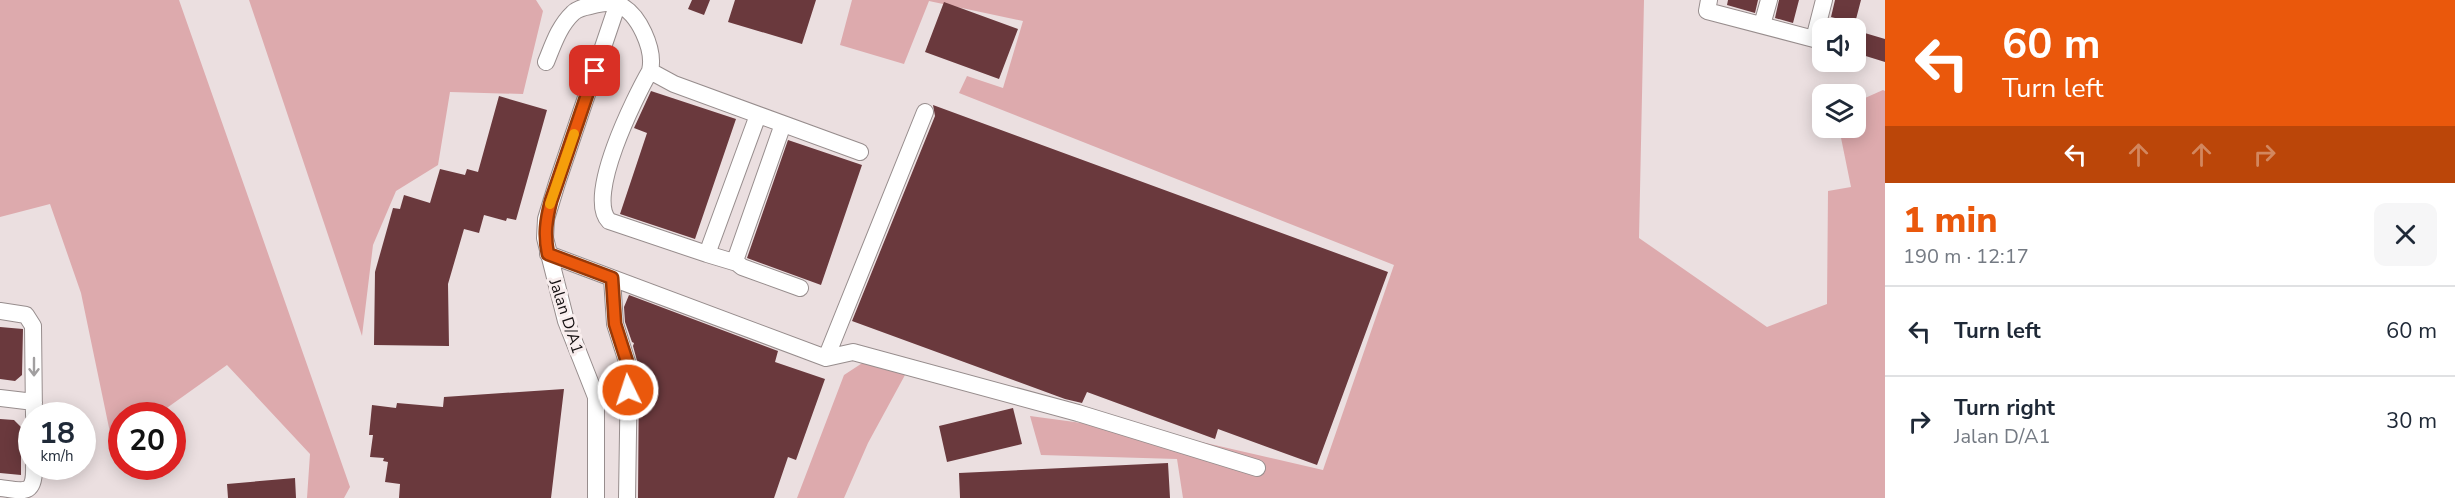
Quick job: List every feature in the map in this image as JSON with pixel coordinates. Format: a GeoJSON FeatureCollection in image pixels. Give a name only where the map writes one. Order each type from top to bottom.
{"type":"FeatureCollection","features":[{"type":"Feature","properties":{"kind":"street"},"geometry":{"type":"LineString","coordinates":[[1762,25],[1768,0]]}},
{"type":"Feature","properties":{"kind":"street"},"geometry":{"type":"LineString","coordinates":[[1708,6],[1762,25],[1814,39],[1824,0]]}},
{"type":"Feature","properties":{"kind":"street"},"geometry":{"type":"LineString","coordinates":[[546,62],[561,27],[574,12],[602,3],[619,2],[644,32],[652,49],[653,61],[629,111],[606,172],[603,213],[609,221],[737,263],[800,288]]}},
{"type":"Feature","properties":{"kind":"street","name":"Jalan D/A1"},"geometry":{"type":"LineString","coordinates":[[596,498],[596,398],[566,321],[544,238],[546,219],[619,2]]}},
{"type":"Feature","properties":{"kind":"street"},"geometry":{"type":"LineString","coordinates":[[650,71],[674,84],[860,152]]}},
{"type":"Feature","properties":{"kind":"street"},"geometry":{"type":"LineString","coordinates":[[826,358],[925,112]]}},
{"type":"Feature","properties":{"kind":"street"},"geometry":{"type":"LineString","coordinates":[[707,254],[758,115]]}},
{"type":"Feature","properties":{"kind":"street"},"geometry":{"type":"LineString","coordinates":[[737,263],[737,250],[783,124]]}},
{"type":"Feature","properties":{"kind":"street"},"geometry":{"type":"LineString","coordinates":[[548,254],[826,358],[853,352],[1078,413],[1257,468]]}},
{"type":"Feature","properties":{"kind":"street"},"geometry":{"type":"LineString","coordinates":[[612,278],[615,324],[629,368],[627,498]]}},
{"type":"Feature","properties":{"kind":"street"},"geometry":{"type":"LineString","coordinates":[[0,310],[26,315],[33,326],[34,402]]}},
{"type":"Feature","properties":{"kind":"street"},"geometry":{"type":"LineString","coordinates":[[0,398],[18,404]]}},
{"type":"Feature","properties":{"kind":"street"},"geometry":{"type":"LineString","coordinates":[[0,488],[25,491],[31,488],[34,480]]}},
{"type":"Feature","properties":{"kind":"shaded area"},"geometry":{"type":"Polygon","coordinates":[[[0,0],[179,0],[350,487],[344,498],[307,498],[310,454],[227,365],[175,402],[108,402],[108,423],[81,293],[50,204],[0,217],[0,0]]]}},
{"type":"Feature","properties":{"kind":"shaded area"},"geometry":{"type":"Polygon","coordinates":[[[249,0],[536,0],[543,11],[523,94],[450,92],[438,165],[396,191],[373,245],[362,336],[249,0]]]}},
{"type":"Feature","properties":{"kind":"shaded area"},"geometry":{"type":"Polygon","coordinates":[[[852,0],[1644,0],[1639,238],[1767,327],[1827,304],[1828,191],[1851,187],[1841,138],[1866,138],[1866,98],[1883,90],[1885,91],[1885,498],[1183,498],[1177,459],[1041,455],[1030,416],[1171,435],[1323,470],[1394,265],[959,93],[967,76],[1003,88],[1023,21],[929,1],[904,64],[840,45],[852,0]]]}},
{"type":"Feature","properties":{"kind":"shaded area"},"geometry":{"type":"Polygon","coordinates":[[[870,358],[905,375],[868,443],[844,498],[797,498],[844,375],[870,358]]]}},
{"type":"Feature","properties":{"kind":"building"},"geometry":{"type":"Polygon","coordinates":[[[692,0],[710,0],[704,15],[688,9],[692,0]]]}},
{"type":"Feature","properties":{"kind":"building"},"geometry":{"type":"Polygon","coordinates":[[[735,0],[816,0],[802,44],[728,22],[735,0]]]}},
{"type":"Feature","properties":{"kind":"building"},"geometry":{"type":"Polygon","coordinates":[[[1728,0],[1758,0],[1755,13],[1727,5],[1728,0]]]}},
{"type":"Feature","properties":{"kind":"building"},"geometry":{"type":"Polygon","coordinates":[[[1779,0],[1799,0],[1793,23],[1775,18],[1779,0]]]}},
{"type":"Feature","properties":{"kind":"building"},"geometry":{"type":"Polygon","coordinates":[[[1835,0],[1861,0],[1856,18],[1831,17],[1835,0]]]}},
{"type":"Feature","properties":{"kind":"building"},"geometry":{"type":"Polygon","coordinates":[[[944,2],[1018,29],[999,79],[925,52],[944,2]]]}},
{"type":"Feature","properties":{"kind":"building"},"geometry":{"type":"Polygon","coordinates":[[[1866,33],[1885,39],[1885,62],[1866,56],[1866,33]]]}},
{"type":"Feature","properties":{"kind":"building"},"geometry":{"type":"Polygon","coordinates":[[[651,91],[736,119],[695,239],[620,214],[647,133],[634,128],[651,91]]]}},
{"type":"Feature","properties":{"kind":"building"},"geometry":{"type":"Polygon","coordinates":[[[499,96],[547,110],[516,220],[507,218],[506,221],[484,215],[479,233],[464,229],[448,284],[449,346],[374,345],[375,272],[393,208],[400,209],[404,195],[430,203],[440,169],[465,175],[467,169],[478,172],[499,96]]]}},
{"type":"Feature","properties":{"kind":"building"},"geometry":{"type":"Polygon","coordinates":[[[933,105],[1388,272],[1317,465],[1218,429],[1215,439],[1087,392],[1082,403],[1065,399],[852,321],[935,116],[933,105]]]}},
{"type":"Feature","properties":{"kind":"building"},"geometry":{"type":"Polygon","coordinates":[[[788,140],[862,165],[821,285],[747,258],[788,140]]]}},
{"type":"Feature","properties":{"kind":"building"},"geometry":{"type":"Polygon","coordinates":[[[629,295],[778,351],[775,362],[825,379],[796,460],[788,457],[774,498],[638,498],[639,368],[634,343],[625,322],[624,307],[629,295]]]}},
{"type":"Feature","properties":{"kind":"building"},"geometry":{"type":"Polygon","coordinates":[[[0,327],[23,329],[22,375],[15,381],[0,379],[0,327]]]}},
{"type":"Feature","properties":{"kind":"building"},"geometry":{"type":"Polygon","coordinates":[[[564,389],[551,498],[399,498],[400,484],[385,482],[388,462],[383,461],[384,458],[370,457],[373,435],[369,435],[372,405],[396,408],[397,403],[443,407],[444,397],[564,389]]]}},
{"type":"Feature","properties":{"kind":"building"},"geometry":{"type":"Polygon","coordinates":[[[1013,408],[1022,444],[947,462],[939,426],[1013,408]]]}},
{"type":"Feature","properties":{"kind":"building"},"geometry":{"type":"Polygon","coordinates":[[[0,419],[14,420],[18,424],[18,475],[0,473],[0,419]]]}},
{"type":"Feature","properties":{"kind":"building"},"geometry":{"type":"Polygon","coordinates":[[[1168,463],[1170,498],[960,498],[959,473],[1168,463]]]}},
{"type":"Feature","properties":{"kind":"building"},"geometry":{"type":"Polygon","coordinates":[[[295,478],[296,498],[228,498],[227,484],[295,478]]]}},
{"type":"Feature","properties":{"kind":"slow traffic"},"geometry":{"type":"LineString","coordinates":[[550,204],[574,134]]}},
{"type":"Feature","properties":{"kind":"route"},"geometry":{"type":"LineString","coordinates":[[595,71],[551,201],[544,238],[548,254],[612,278],[615,324],[629,368],[628,390]]}}]}
